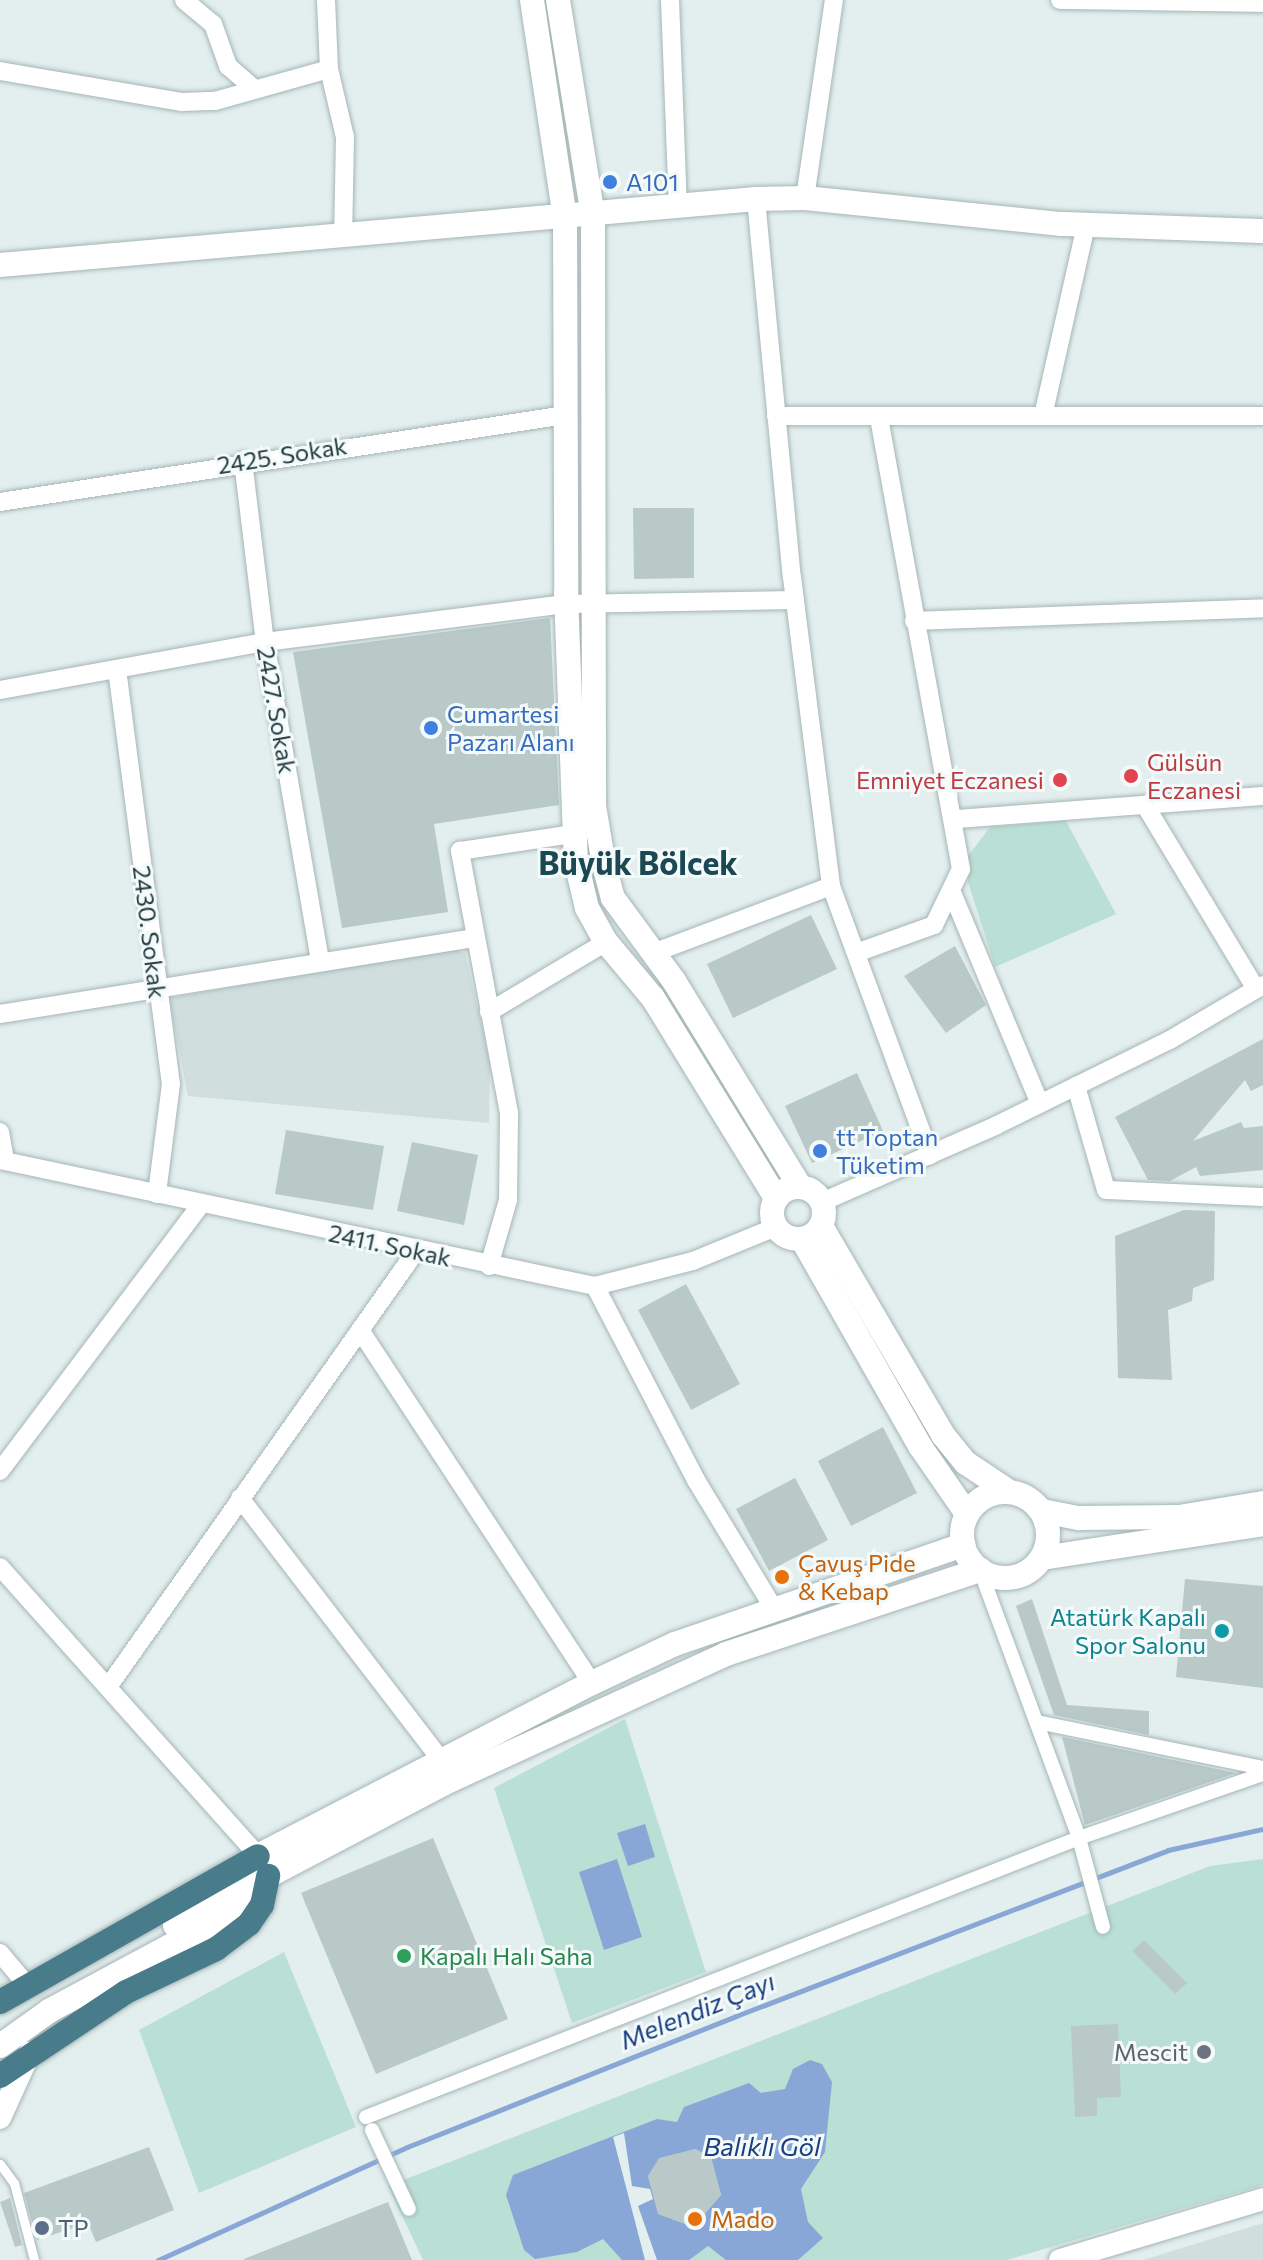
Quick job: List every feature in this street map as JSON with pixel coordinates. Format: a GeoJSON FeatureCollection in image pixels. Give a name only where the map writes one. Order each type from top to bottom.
{"type":"FeatureCollection","features":[{"type":"Feature","properties":{"kind":"highway"},"geometry":{"type":"LineString","coordinates":[[0,2002],[25,1983],[263,1866],[262,1905],[227,1941],[126,1992],[30,2052],[0,2076]]}},
{"type":"Feature","properties":{"kind":"main road"},"geometry":{"type":"LineString","coordinates":[[532,0],[565,218],[566,604],[573,834],[587,908],[606,942],[653,998],[776,1198],[776,1227],[815,1222]]}},
{"type":"Feature","properties":{"kind":"main road"},"geometry":{"type":"LineString","coordinates":[[558,0],[593,215],[594,806],[613,898],[653,953],[800,1187],[920,1446],[967,1514]]}},
{"type":"Feature","properties":{"kind":"main road"},"geometry":{"type":"LineString","coordinates":[[0,265],[756,199],[805,198],[1086,225],[1263,231]]}},
{"type":"Feature","properties":{"kind":"main road"},"geometry":{"type":"LineString","coordinates":[[776,1198],[800,1187]]}},
{"type":"Feature","properties":{"kind":"main road"},"geometry":{"type":"LineString","coordinates":[[815,1222],[943,1435],[966,1463],[1008,1491],[1042,1511],[1079,1518],[1179,1517],[1263,1503]]}},
{"type":"Feature","properties":{"kind":"main road"},"geometry":{"type":"LineString","coordinates":[[980,1570],[963,1545],[967,1514],[980,1499],[1008,1491]]}},
{"type":"Feature","properties":{"kind":"main road"},"geometry":{"type":"LineString","coordinates":[[1042,1511],[1049,1536],[1042,1558]]}},
{"type":"Feature","properties":{"kind":"main road"},"geometry":{"type":"LineString","coordinates":[[0,2046],[49,2011],[213,1923],[263,1866],[650,1686],[726,1654],[980,1570],[1018,1576],[1042,1558],[1263,1524]]}},
{"type":"Feature","properties":{"kind":"main road"},"geometry":{"type":"LineString","coordinates":[[0,2026],[199,1912],[263,1866],[442,1761],[592,1683],[675,1644],[963,1545]]}},
{"type":"Feature","properties":{"kind":"street"},"geometry":{"type":"LineString","coordinates":[[184,0],[213,24],[228,66],[252,87]]}},
{"type":"Feature","properties":{"kind":"street"},"geometry":{"type":"LineString","coordinates":[[326,0],[329,69],[345,137],[343,237]]}},
{"type":"Feature","properties":{"kind":"street"},"geometry":{"type":"LineString","coordinates":[[670,0],[678,207]]}},
{"type":"Feature","properties":{"kind":"street"},"geometry":{"type":"LineString","coordinates":[[805,198],[834,0]]}},
{"type":"Feature","properties":{"kind":"street"},"geometry":{"type":"LineString","coordinates":[[1060,0],[1263,3]]}},
{"type":"Feature","properties":{"kind":"street"},"geometry":{"type":"LineString","coordinates":[[0,71],[182,102],[215,101],[252,87],[329,69]]}},
{"type":"Feature","properties":{"kind":"street"},"geometry":{"type":"LineString","coordinates":[[756,199],[795,600],[831,886],[930,1155]]}},
{"type":"Feature","properties":{"kind":"street"},"geometry":{"type":"LineString","coordinates":[[1043,416],[1086,225]]}},
{"type":"Feature","properties":{"kind":"street","name":"2425. Sokak"},"geometry":{"type":"LineString","coordinates":[[0,502],[243,461],[565,415]]}},
{"type":"Feature","properties":{"kind":"street"},"geometry":{"type":"LineString","coordinates":[[776,416],[1263,416]]}},
{"type":"Feature","properties":{"kind":"street"},"geometry":{"type":"LineString","coordinates":[[856,953],[934,925],[953,895],[961,869],[956,819],[914,621],[879,416]]}},
{"type":"Feature","properties":{"kind":"street","name":"2427. Sokak"},"geometry":{"type":"LineString","coordinates":[[243,461],[265,642],[320,959]]}},
{"type":"Feature","properties":{"kind":"street"},"geometry":{"type":"LineString","coordinates":[[0,690],[265,642],[566,604],[795,600]]}},
{"type":"Feature","properties":{"kind":"street"},"geometry":{"type":"LineString","coordinates":[[914,621],[1263,608]]}},
{"type":"Feature","properties":{"kind":"street","name":"2430. Sokak"},"geometry":{"type":"LineString","coordinates":[[117,669],[171,1084],[157,1194]]}},
{"type":"Feature","properties":{"kind":"street"},"geometry":{"type":"LineString","coordinates":[[956,819],[1263,796]]}},
{"type":"Feature","properties":{"kind":"street"},"geometry":{"type":"LineString","coordinates":[[815,1222],[930,1155],[1076,1086],[1259,987],[1145,805]]}},
{"type":"Feature","properties":{"kind":"street"},"geometry":{"type":"LineString","coordinates":[[489,1266],[508,1200],[509,1113],[460,851],[573,834]]}},
{"type":"Feature","properties":{"kind":"street"},"geometry":{"type":"LineString","coordinates":[[653,953],[831,886]]}},
{"type":"Feature","properties":{"kind":"street"},"geometry":{"type":"LineString","coordinates":[[953,895],[1040,1104]]}},
{"type":"Feature","properties":{"kind":"street"},"geometry":{"type":"LineString","coordinates":[[0,1014],[320,959],[475,938]]}},
{"type":"Feature","properties":{"kind":"street"},"geometry":{"type":"LineString","coordinates":[[489,1012],[606,942]]}},
{"type":"Feature","properties":{"kind":"street"},"geometry":{"type":"LineString","coordinates":[[1076,1086],[1106,1190],[1263,1197]]}},
{"type":"Feature","properties":{"kind":"street"},"geometry":{"type":"LineString","coordinates":[[0,1132],[3,1160]]}},
{"type":"Feature","properties":{"kind":"street","name":"2411. Sokak"},"geometry":{"type":"LineString","coordinates":[[3,1160],[416,1251],[595,1286],[693,1261],[776,1227]]}},
{"type":"Feature","properties":{"kind":"street"},"geometry":{"type":"LineString","coordinates":[[0,1471],[201,1204]]}},
{"type":"Feature","properties":{"kind":"street"},"geometry":{"type":"LineString","coordinates":[[108,1687],[416,1251]]}},
{"type":"Feature","properties":{"kind":"street"},"geometry":{"type":"LineString","coordinates":[[595,1286],[696,1480],[774,1609]]}},
{"type":"Feature","properties":{"kind":"street"},"geometry":{"type":"LineString","coordinates":[[360,1330],[592,1683]]}},
{"type":"Feature","properties":{"kind":"street"},"geometry":{"type":"LineString","coordinates":[[240,1498],[442,1761]]}},
{"type":"Feature","properties":{"kind":"street"},"geometry":{"type":"LineString","coordinates":[[0,1567],[263,1866]]}},
{"type":"Feature","properties":{"kind":"street"},"geometry":{"type":"LineString","coordinates":[[980,1570],[1042,1723],[1079,1838],[1103,1927]]}},
{"type":"Feature","properties":{"kind":"street"},"geometry":{"type":"LineString","coordinates":[[1042,1723],[1263,1771]]}},
{"type":"Feature","properties":{"kind":"street"},"geometry":{"type":"LineString","coordinates":[[409,2209],[369,2124],[1079,1838],[1263,1771]]}},
{"type":"Feature","properties":{"kind":"street"},"geometry":{"type":"LineString","coordinates":[[0,1953],[25,1983]]}},
{"type":"Feature","properties":{"kind":"street"},"geometry":{"type":"LineString","coordinates":[[0,2118],[30,2052]]}},
{"type":"Feature","properties":{"kind":"street"},"geometry":{"type":"LineString","coordinates":[[1063,2260],[1263,2199]]}},
{"type":"Feature","properties":{"kind":"lane"},"geometry":{"type":"LineString","coordinates":[[0,2164],[14,2183],[34,2260]]}},
{"type":"Feature","properties":{"kind":"shaded area"},"geometry":{"type":"Polygon","coordinates":[[[454,949],[465,953],[490,1061],[489,1123],[188,1096],[169,998],[454,949]]]}},
{"type":"Feature","properties":{"kind":"shaded area"},"geometry":{"type":"Polygon","coordinates":[[[1263,2223],[1263,2260],[1143,2260],[1263,2223]]]}},
{"type":"Feature","properties":{"kind":"green space"},"geometry":{"type":"Polygon","coordinates":[[[1066,821],[1116,914],[995,967],[968,882],[968,856],[990,827],[1066,821]]]}},
{"type":"Feature","properties":{"kind":"green space"},"geometry":{"type":"Polygon","coordinates":[[[625,1719],[706,1972],[572,2023],[494,1788],[625,1719]]]}},
{"type":"Feature","properties":{"kind":"green space"},"geometry":{"type":"Polygon","coordinates":[[[1263,1859],[1263,2185],[1007,2260],[423,2260],[388,2186],[1210,1866],[1263,1859]]]}},
{"type":"Feature","properties":{"kind":"green space"},"geometry":{"type":"Polygon","coordinates":[[[284,1952],[356,2127],[199,2193],[139,2030],[284,1952]]]}},
{"type":"Feature","properties":{"kind":"water"},"geometry":{"type":"Polygon","coordinates":[[[645,1824],[655,1857],[628,1866],[617,1833],[645,1824]]]}},
{"type":"Feature","properties":{"kind":"water"},"geometry":{"type":"Polygon","coordinates":[[[617,1859],[642,1937],[604,1950],[579,1872],[617,1859]]]}},
{"type":"Feature","properties":{"kind":"water","name":"Balıklı Göl"},"geometry":{"type":"Polygon","coordinates":[[[810,2060],[822,2064],[832,2082],[825,2152],[801,2189],[808,2222],[823,2238],[798,2260],[726,2260],[708,2246],[689,2260],[622,2260],[603,2239],[577,2252],[535,2259],[524,2250],[506,2195],[513,2175],[657,2119],[677,2122],[684,2107],[749,2083],[761,2093],[785,2089],[793,2069],[810,2060]],[[695,2149],[648,2176],[659,2214],[693,2227],[721,2195],[711,2157],[695,2149]]]}},
{"type":"Feature","properties":{"kind":"pier"},"geometry":{"type":"Polygon","coordinates":[[[624,2133],[632,2186],[650,2189],[653,2199],[638,2206],[657,2260],[645,2260],[613,2137],[624,2133]]]}},
{"type":"Feature","properties":{"kind":"building"},"geometry":{"type":"Polygon","coordinates":[[[633,508],[694,508],[694,578],[634,579],[633,508]]]}},
{"type":"Feature","properties":{"kind":"building","name":"Cumartesi Pazarı Alanı"},"geometry":{"type":"Polygon","coordinates":[[[550,618],[559,805],[434,824],[448,912],[342,928],[293,652],[550,618]]]}},
{"type":"Feature","properties":{"kind":"building"},"geometry":{"type":"Polygon","coordinates":[[[811,915],[837,969],[733,1018],[707,964],[811,915]]]}},
{"type":"Feature","properties":{"kind":"building"},"geometry":{"type":"Polygon","coordinates":[[[955,946],[986,1005],[946,1033],[904,976],[955,946]]]}},
{"type":"Feature","properties":{"kind":"building"},"geometry":{"type":"Polygon","coordinates":[[[1263,1039],[1263,1085],[1251,1091],[1245,1080],[1193,1141],[1241,1122],[1244,1128],[1263,1126],[1263,1170],[1200,1176],[1196,1167],[1170,1181],[1148,1180],[1115,1117],[1263,1039]]]}},
{"type":"Feature","properties":{"kind":"building"},"geometry":{"type":"Polygon","coordinates":[[[857,1073],[883,1131],[812,1163],[785,1106],[857,1073]]]}},
{"type":"Feature","properties":{"kind":"building"},"geometry":{"type":"Polygon","coordinates":[[[286,1130],[384,1146],[373,1210],[275,1194],[286,1130]]]}},
{"type":"Feature","properties":{"kind":"building"},"geometry":{"type":"Polygon","coordinates":[[[412,1142],[478,1155],[464,1225],[397,1211],[412,1142]]]}},
{"type":"Feature","properties":{"kind":"building"},"geometry":{"type":"Polygon","coordinates":[[[1184,1210],[1215,1211],[1214,1280],[1193,1288],[1192,1301],[1168,1310],[1172,1380],[1118,1378],[1115,1236],[1184,1210]]]}},
{"type":"Feature","properties":{"kind":"building"},"geometry":{"type":"Polygon","coordinates":[[[686,1284],[740,1384],[691,1410],[638,1310],[686,1284]]]}},
{"type":"Feature","properties":{"kind":"building"},"geometry":{"type":"Polygon","coordinates":[[[883,1427],[917,1493],[851,1526],[818,1461],[883,1427]]]}},
{"type":"Feature","properties":{"kind":"building"},"geometry":{"type":"Polygon","coordinates":[[[795,1478],[828,1540],[769,1571],[736,1509],[795,1478]]]}},
{"type":"Feature","properties":{"kind":"building","name":"Atatürk Kapalı Spor Salonu"},"geometry":{"type":"Polygon","coordinates":[[[1185,1579],[1263,1586],[1263,1688],[1176,1677],[1185,1579]]]}},
{"type":"Feature","properties":{"kind":"building"},"geometry":{"type":"Polygon","coordinates":[[[1032,1599],[1067,1705],[1149,1711],[1149,1735],[1054,1715],[1016,1606],[1032,1599]]]}},
{"type":"Feature","properties":{"kind":"building"},"geometry":{"type":"Polygon","coordinates":[[[1062,1737],[1236,1773],[1085,1825],[1062,1737]]]}},
{"type":"Feature","properties":{"kind":"building","name":"Kapalı Halı Saha"},"geometry":{"type":"Polygon","coordinates":[[[433,1838],[508,2019],[376,2074],[301,1893],[433,1838]]]}},
{"type":"Feature","properties":{"kind":"building"},"geometry":{"type":"Polygon","coordinates":[[[1144,1940],[1187,1983],[1175,1994],[1132,1951],[1144,1940]]]}},
{"type":"Feature","properties":{"kind":"building"},"geometry":{"type":"Polygon","coordinates":[[[1118,2024],[1121,2097],[1097,2098],[1097,2116],[1075,2117],[1071,2026],[1118,2024]]]}},
{"type":"Feature","properties":{"kind":"building"},"geometry":{"type":"Polygon","coordinates":[[[149,2147],[174,2210],[96,2242],[88,2223],[37,2240],[24,2193],[149,2147]]]}},
{"type":"Feature","properties":{"kind":"building"},"geometry":{"type":"Polygon","coordinates":[[[695,2149],[711,2158],[721,2195],[693,2227],[658,2214],[648,2176],[659,2158],[695,2149]]]}},
{"type":"Feature","properties":{"kind":"building"},"geometry":{"type":"Polygon","coordinates":[[[10,2198],[22,2245],[15,2247],[0,2202],[10,2198]]]}},
{"type":"Feature","properties":{"kind":"building"},"geometry":{"type":"Polygon","coordinates":[[[388,2202],[412,2260],[244,2260],[244,2259],[388,2202]]]}},
{"type":"Feature","properties":{"kind":"waterway","name":"Melendiz Çayı"},"geometry":{"type":"LineString","coordinates":[[158,2260],[407,2147],[736,2016],[1168,1850],[1263,1829]]}},
{"type":"Feature","properties":{"kind":"place","name":"A101"},"geometry":{"type":"Point","coordinates":[610,182]}},
{"type":"Feature","properties":{"kind":"place","name":"Cumartesi Pazarı Alanı"},"geometry":{"type":"Point","coordinates":[431,728]}},
{"type":"Feature","properties":{"kind":"place","name":"Gülsün Eczanesi"},"geometry":{"type":"Point","coordinates":[1131,776]}},
{"type":"Feature","properties":{"kind":"place","name":"Emniyet Eczanesi"},"geometry":{"type":"Point","coordinates":[1060,780]}},
{"type":"Feature","properties":{"kind":"place","name":"tt Toptan Tüketim"},"geometry":{"type":"Point","coordinates":[820,1151]}},
{"type":"Feature","properties":{"kind":"place","name":"Çavuş Pide & Kebap"},"geometry":{"type":"Point","coordinates":[782,1577]}},
{"type":"Feature","properties":{"kind":"place","name":"Atatürk Kapalı Spor Salonu"},"geometry":{"type":"Point","coordinates":[1222,1631]}},
{"type":"Feature","properties":{"kind":"place","name":"Kapalı Halı Saha"},"geometry":{"type":"Point","coordinates":[404,1956]}},
{"type":"Feature","properties":{"kind":"place","name":"Mescit"},"geometry":{"type":"Point","coordinates":[1204,2052]}},
{"type":"Feature","properties":{"kind":"place","name":"Mado"},"geometry":{"type":"Point","coordinates":[695,2219]}},
{"type":"Feature","properties":{"kind":"place","name":"TP"},"geometry":{"type":"Point","coordinates":[42,2228]}},
{"type":"Feature","properties":{"kind":"district","name":"Büyük Bölcek"},"geometry":{"type":"Point","coordinates":[638,862]}}]}
